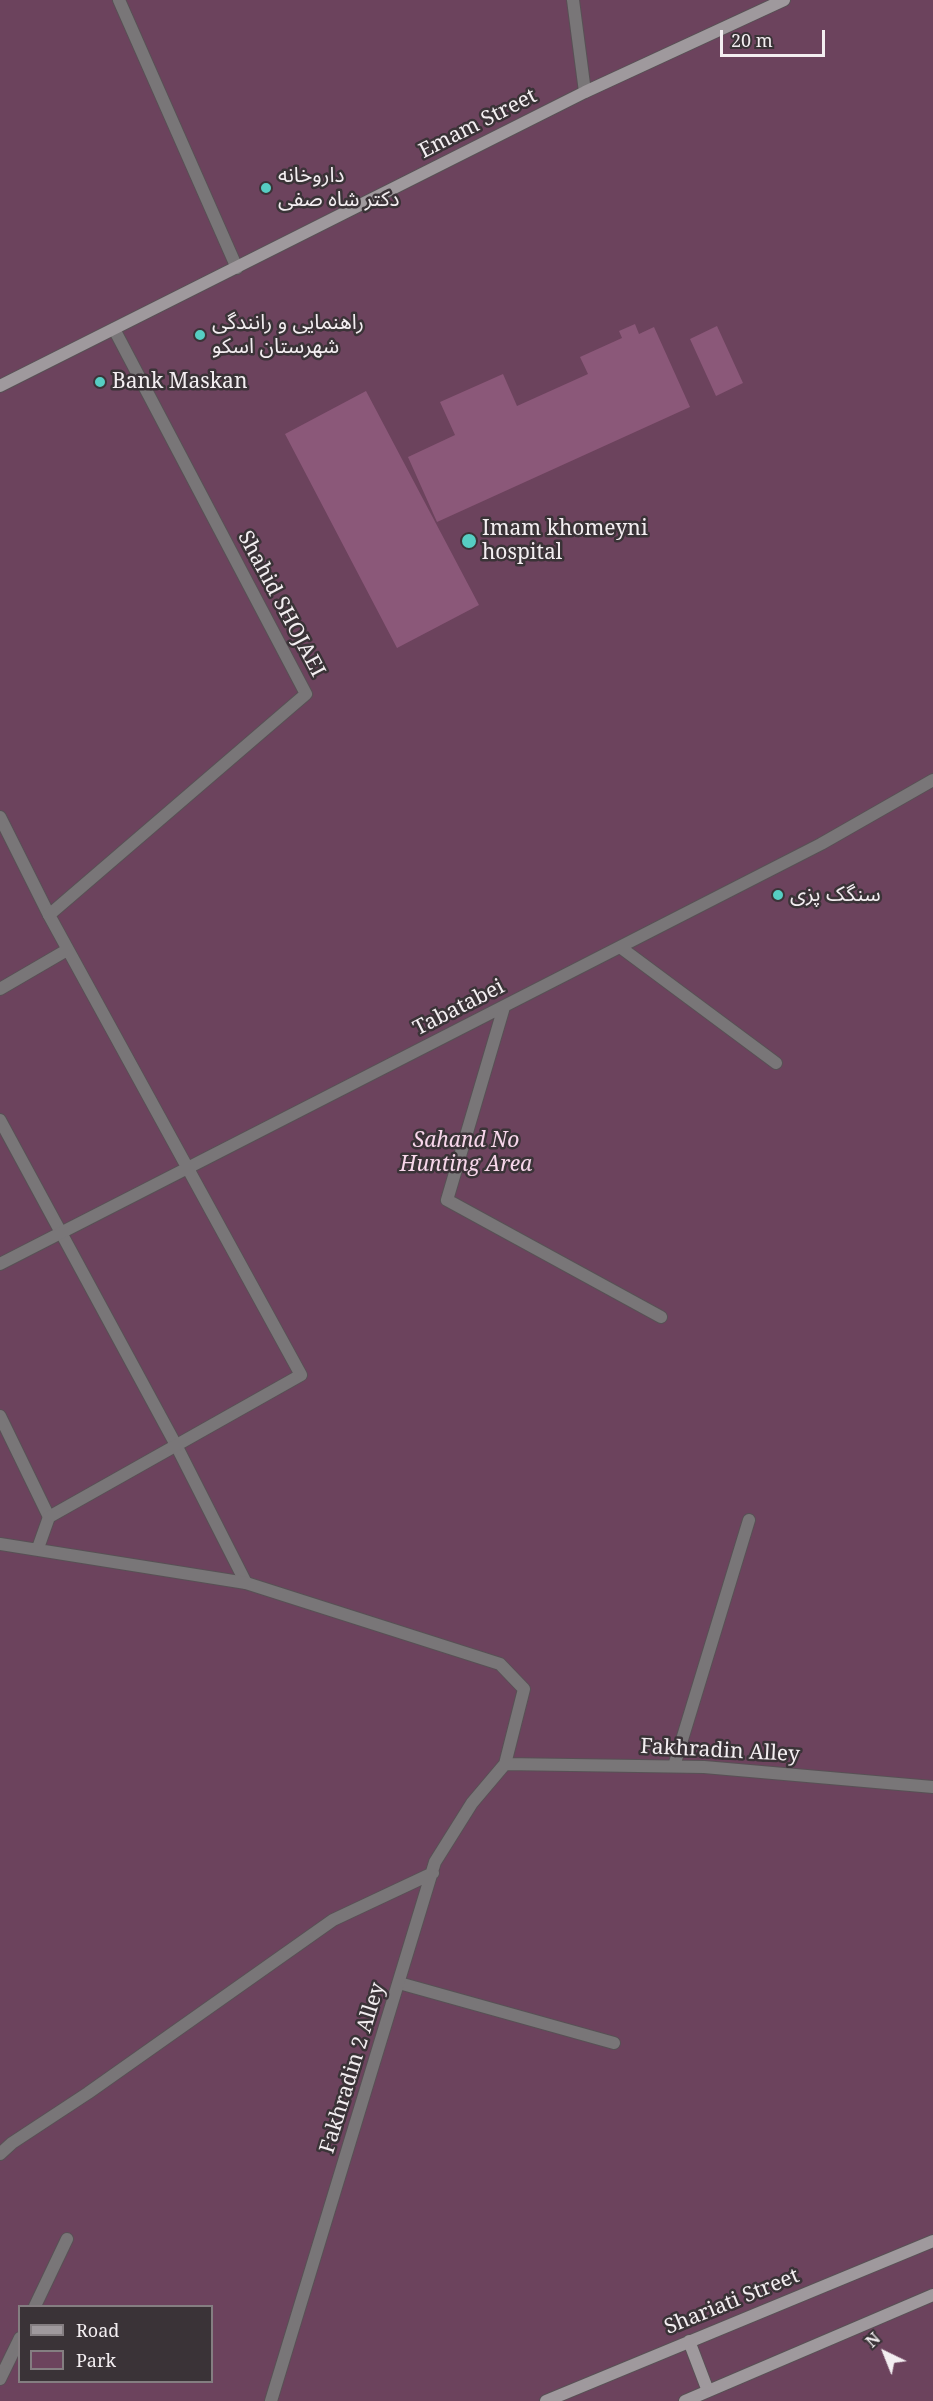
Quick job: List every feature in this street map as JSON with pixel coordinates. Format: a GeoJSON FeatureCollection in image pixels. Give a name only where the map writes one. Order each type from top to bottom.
{"type":"FeatureCollection","features":[{"type":"Feature","properties":{"kind":"main road","name":"Emam Street"},"geometry":{"type":"LineString","coordinates":[[0,386],[585,93],[784,0]]}},
{"type":"Feature","properties":{"kind":"main road","name":"Shariati Street"},"geometry":{"type":"LineString","coordinates":[[546,2401],[933,2241]]}},
{"type":"Feature","properties":{"kind":"main road"},"geometry":{"type":"LineString","coordinates":[[685,2401],[933,2295]]}},
{"type":"Feature","properties":{"kind":"main road"},"geometry":{"type":"LineString","coordinates":[[689,2341],[708,2391]]}},
{"type":"Feature","properties":{"kind":"street"},"geometry":{"type":"LineString","coordinates":[[119,0],[237,268]]}},
{"type":"Feature","properties":{"kind":"street"},"geometry":{"type":"LineString","coordinates":[[573,0],[585,93]]}},
{"type":"Feature","properties":{"kind":"street","name":"Shahid SHOJAEI"},"geometry":{"type":"LineString","coordinates":[[49,915],[306,694],[114,329]]}},
{"type":"Feature","properties":{"kind":"street","name":"Tabatabei"},"geometry":{"type":"LineString","coordinates":[[0,1264],[821,844],[933,780]]}},
{"type":"Feature","properties":{"kind":"street"},"geometry":{"type":"LineString","coordinates":[[0,817],[67,950],[301,1375],[49,1517],[38,1548]]}},
{"type":"Feature","properties":{"kind":"street"},"geometry":{"type":"LineString","coordinates":[[620,947],[776,1063]]}},
{"type":"Feature","properties":{"kind":"street"},"geometry":{"type":"LineString","coordinates":[[0,989],[67,950]]}},
{"type":"Feature","properties":{"kind":"street"},"geometry":{"type":"LineString","coordinates":[[504,1007],[447,1200],[661,1317]]}},
{"type":"Feature","properties":{"kind":"street"},"geometry":{"type":"LineString","coordinates":[[0,1120],[176,1445],[246,1583]]}},
{"type":"Feature","properties":{"kind":"street"},"geometry":{"type":"LineString","coordinates":[[0,1416],[49,1517]]}},
{"type":"Feature","properties":{"kind":"street"},"geometry":{"type":"LineString","coordinates":[[674,1766],[749,1520]]}},
{"type":"Feature","properties":{"kind":"street"},"geometry":{"type":"LineString","coordinates":[[0,1544],[38,1548],[246,1583],[500,1664],[524,1689],[505,1764]]}},
{"type":"Feature","properties":{"kind":"street","name":"Fakhradin Alley"},"geometry":{"type":"LineString","coordinates":[[505,1764],[674,1766],[933,1787]]}},
{"type":"Feature","properties":{"kind":"street","name":"Fakhradin 2 Alley"},"geometry":{"type":"LineString","coordinates":[[271,2401],[435,1862],[472,1803],[505,1764]]}},
{"type":"Feature","properties":{"kind":"street"},"geometry":{"type":"LineString","coordinates":[[0,2154],[12,2143],[88,2093],[333,1920],[433,1874]]}},
{"type":"Feature","properties":{"kind":"street"},"geometry":{"type":"LineString","coordinates":[[399,1983],[614,2043]]}},
{"type":"Feature","properties":{"kind":"street"},"geometry":{"type":"LineString","coordinates":[[36,2305],[67,2239]]}},
{"type":"Feature","properties":{"kind":"street"},"geometry":{"type":"LineString","coordinates":[[0,2379],[18,2342]]}},
{"type":"Feature","properties":{"kind":"green space","name":"Sahand No Hunting Area"},"geometry":{"type":"Polygon","coordinates":[[[0,0],[933,0],[933,2401],[0,2401],[0,0]]]}},
{"type":"Feature","properties":{"kind":"building"},"geometry":{"type":"Polygon","coordinates":[[[635,324],[639,334],[654,327],[690,407],[437,522],[408,457],[455,435],[440,402],[503,374],[517,406],[588,374],[580,357],[622,338],[619,331],[635,324]]]}},
{"type":"Feature","properties":{"kind":"building"},"geometry":{"type":"Polygon","coordinates":[[[717,326],[743,383],[716,396],[690,339],[717,326]]]}},
{"type":"Feature","properties":{"kind":"building"},"geometry":{"type":"Polygon","coordinates":[[[366,391],[479,605],[397,648],[285,434],[366,391]]]}},
{"type":"Feature","properties":{"kind":"place","name":"داروخانه دکتر شاه صفی"},"geometry":{"type":"Point","coordinates":[266,188]}},
{"type":"Feature","properties":{"kind":"place","name":"راهنمایی و رانندگی شهرستان اسکو"},"geometry":{"type":"Point","coordinates":[200,335]}},
{"type":"Feature","properties":{"kind":"place","name":"Bank Maskan"},"geometry":{"type":"Point","coordinates":[100,382]}},
{"type":"Feature","properties":{"kind":"place","name":"Imam khomeyni hospital"},"geometry":{"type":"Point","coordinates":[469,541]}},
{"type":"Feature","properties":{"kind":"place","name":"سنگک پزی"},"geometry":{"type":"Point","coordinates":[778,895]}}]}
